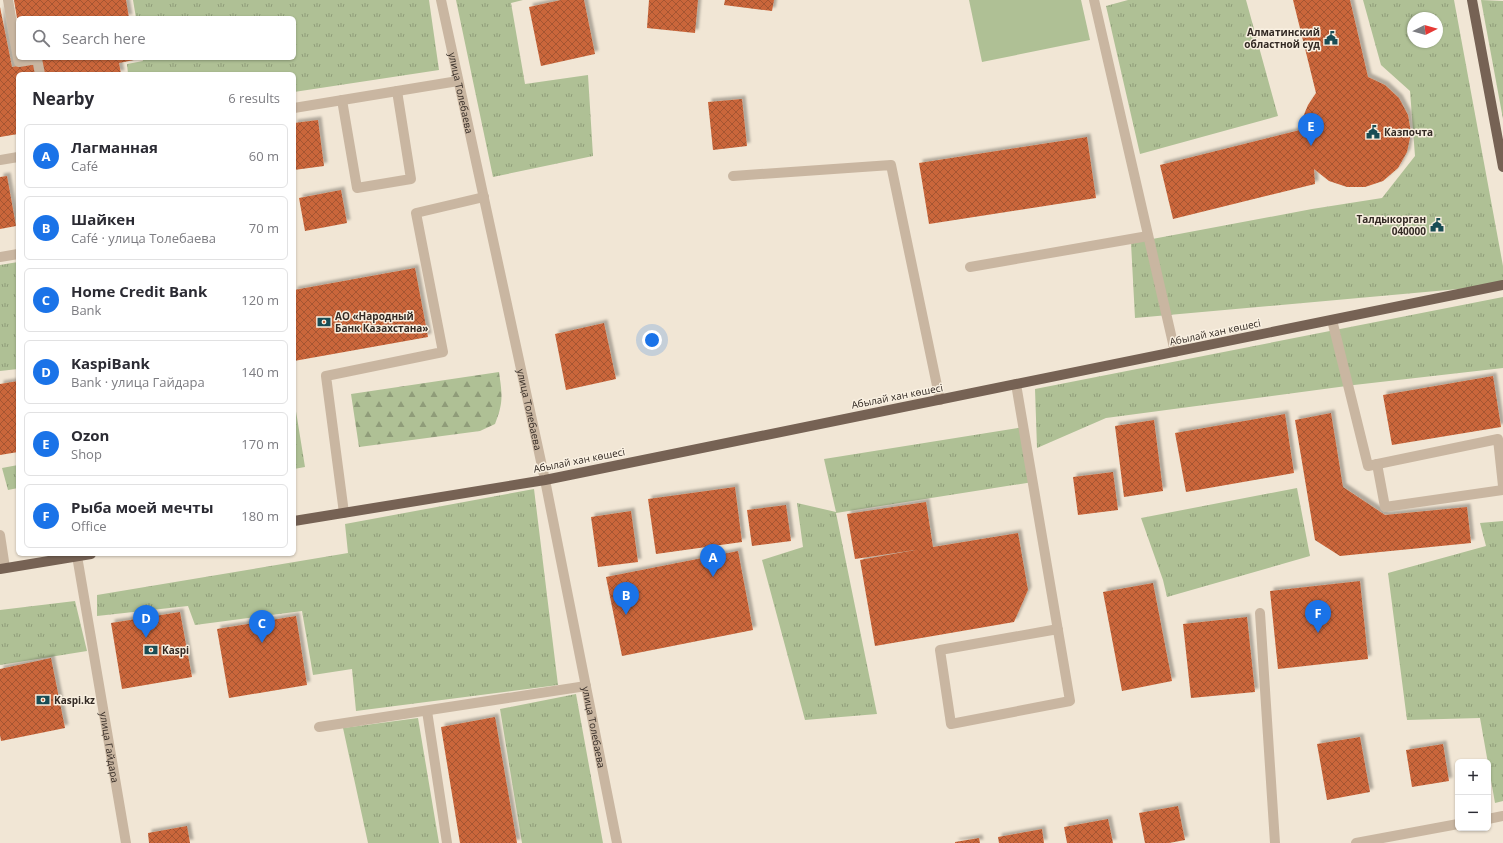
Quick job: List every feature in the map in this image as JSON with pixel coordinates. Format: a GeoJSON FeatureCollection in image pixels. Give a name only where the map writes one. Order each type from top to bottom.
{"type":"FeatureCollection","features":[{"type":"Feature","properties":{"kind":"main road"},"geometry":{"type":"LineString","coordinates":[[1472,0],[1503,167]]}},
{"type":"Feature","properties":{"kind":"main road","name":"Абылай хан көшесі"},"geometry":{"type":"LineString","coordinates":[[296,521],[545,480],[1503,285]]}},
{"type":"Feature","properties":{"kind":"main road"},"geometry":{"type":"LineString","coordinates":[[3,568],[77,556]]}},
{"type":"Feature","properties":{"kind":"street"},"geometry":{"type":"LineString","coordinates":[[8,0],[16,46]]}},
{"type":"Feature","properties":{"kind":"street","name":"улица Толебаева"},"geometry":{"type":"LineString","coordinates":[[441,0],[545,480],[617,843]]}},
{"type":"Feature","properties":{"kind":"street"},"geometry":{"type":"LineString","coordinates":[[1094,0],[1175,352]]}},
{"type":"Feature","properties":{"kind":"street"},"geometry":{"type":"LineString","coordinates":[[18,60],[19,62],[31,60]]}},
{"type":"Feature","properties":{"kind":"street"},"geometry":{"type":"LineString","coordinates":[[37,60],[40,72]]}},
{"type":"Feature","properties":{"kind":"street"},"geometry":{"type":"LineString","coordinates":[[296,108],[458,81]]}},
{"type":"Feature","properties":{"kind":"street"},"geometry":{"type":"LineString","coordinates":[[342,100],[357,188],[411,179],[396,91]]}},
{"type":"Feature","properties":{"kind":"street"},"geometry":{"type":"LineString","coordinates":[[0,160],[16,157]]}},
{"type":"Feature","properties":{"kind":"street"},"geometry":{"type":"LineString","coordinates":[[733,176],[891,164],[940,400]]}},
{"type":"Feature","properties":{"kind":"street"},"geometry":{"type":"LineString","coordinates":[[344,513],[326,376],[443,352],[416,214],[484,197]]}},
{"type":"Feature","properties":{"kind":"street"},"geometry":{"type":"LineString","coordinates":[[970,267],[1148,236]]}},
{"type":"Feature","properties":{"kind":"street"},"geometry":{"type":"LineString","coordinates":[[0,257],[16,254]]}},
{"type":"Feature","properties":{"kind":"street"},"geometry":{"type":"LineString","coordinates":[[1332,320],[1368,466],[1498,440],[1503,486]]}},
{"type":"Feature","properties":{"kind":"street"},"geometry":{"type":"LineString","coordinates":[[1016,384],[1058,628],[1070,701],[951,724],[940,650],[1058,628]]}},
{"type":"Feature","properties":{"kind":"street"},"geometry":{"type":"LineString","coordinates":[[1377,464],[1385,507],[1503,490]]}},
{"type":"Feature","properties":{"kind":"street"},"geometry":{"type":"LineString","coordinates":[[0,534],[3,568]]}},
{"type":"Feature","properties":{"kind":"street","name":"улица Гайдара"},"geometry":{"type":"LineString","coordinates":[[77,556],[126,843]]}},
{"type":"Feature","properties":{"kind":"street"},"geometry":{"type":"LineString","coordinates":[[1260,613],[1275,843]]}},
{"type":"Feature","properties":{"kind":"street"},"geometry":{"type":"LineString","coordinates":[[319,727],[586,686]]}},
{"type":"Feature","properties":{"kind":"street"},"geometry":{"type":"LineString","coordinates":[[428,711],[447,843]]}},
{"type":"Feature","properties":{"kind":"street"},"geometry":{"type":"LineString","coordinates":[[1491,818],[1503,816]]}},
{"type":"Feature","properties":{"kind":"street"},"geometry":{"type":"LineString","coordinates":[[1357,843],[1455,825]]}},
{"type":"Feature","properties":{"kind":"green space"},"geometry":{"type":"Polygon","coordinates":[[[133,0],[429,0],[439,70],[296,92],[296,72],[128,72],[127,64],[143,60],[296,60],[296,16],[136,16],[133,0]]]}},
{"type":"Feature","properties":{"kind":"green space"},"geometry":{"type":"Polygon","coordinates":[[[456,0],[523,0],[511,3],[525,84],[588,75],[593,156],[493,177],[456,0]]]}},
{"type":"Feature","properties":{"kind":"green space"},"geometry":{"type":"Polygon","coordinates":[[[969,0],[1081,0],[1090,40],[982,62],[969,0]]]}},
{"type":"Feature","properties":{"kind":"green space"},"geometry":{"type":"Polygon","coordinates":[[[1128,0],[1246,0],[1278,116],[1140,154],[1106,6],[1128,0]]]}},
{"type":"Feature","properties":{"kind":"green space"},"geometry":{"type":"Polygon","coordinates":[[[1363,0],[1454,0],[1503,266],[1503,285],[1135,318],[1131,243],[1312,209],[1382,198],[1415,156],[1410,91],[1381,65],[1363,0]]]}},
{"type":"Feature","properties":{"kind":"green space"},"geometry":{"type":"Polygon","coordinates":[[[1481,0],[1503,1],[1503,119],[1481,0]]]}},
{"type":"Feature","properties":{"kind":"green space"},"geometry":{"type":"Polygon","coordinates":[[[16,262],[16,369],[0,371],[0,265],[16,262]]]}},
{"type":"Feature","properties":{"kind":"green space"},"geometry":{"type":"Polygon","coordinates":[[[1503,297],[1503,368],[1354,385],[1106,418],[1037,448],[1035,389],[1503,297]]]}},
{"type":"Feature","properties":{"kind":"green space"},"geometry":{"type":"Polygon","coordinates":[[[499,372],[502,398],[495,424],[480,431],[359,447],[351,394],[499,372]]]}},
{"type":"Feature","properties":{"kind":"green space"},"geometry":{"type":"Polygon","coordinates":[[[296,411],[305,467],[296,469],[296,411]]]}},
{"type":"Feature","properties":{"kind":"green space"},"geometry":{"type":"Polygon","coordinates":[[[1024,427],[1033,482],[836,513],[877,714],[805,720],[762,560],[803,547],[797,503],[836,512],[824,459],[1024,427]]]}},
{"type":"Feature","properties":{"kind":"green space"},"geometry":{"type":"Polygon","coordinates":[[[16,465],[16,488],[8,490],[2,468],[16,465]]]}},
{"type":"Feature","properties":{"kind":"green space"},"geometry":{"type":"Polygon","coordinates":[[[1297,488],[1310,556],[1167,597],[1163,580],[1141,518],[1297,488]]]}},
{"type":"Feature","properties":{"kind":"green space"},"geometry":{"type":"Polygon","coordinates":[[[534,489],[558,685],[356,711],[352,669],[313,675],[302,611],[195,625],[188,606],[97,616],[97,595],[348,553],[345,524],[534,489]]]}},
{"type":"Feature","properties":{"kind":"green space"},"geometry":{"type":"Polygon","coordinates":[[[1503,521],[1503,801],[1495,803],[1491,780],[1491,759],[1487,759],[1480,718],[1407,720],[1388,573],[1486,546],[1480,523],[1503,521]]]}},
{"type":"Feature","properties":{"kind":"green space"},"geometry":{"type":"Polygon","coordinates":[[[75,601],[87,651],[0,665],[0,610],[75,601]]]}},
{"type":"Feature","properties":{"kind":"green space"},"geometry":{"type":"Polygon","coordinates":[[[576,694],[603,843],[522,843],[500,709],[576,694]]]}},
{"type":"Feature","properties":{"kind":"green space"},"geometry":{"type":"Polygon","coordinates":[[[418,718],[439,843],[368,843],[343,728],[418,718]]]}},
{"type":"Feature","properties":{"kind":"building"},"geometry":{"type":"Polygon","coordinates":[[[14,0],[126,0],[129,16],[17,16],[14,0]]]}},
{"type":"Feature","properties":{"kind":"building"},"geometry":{"type":"Polygon","coordinates":[[[561,0],[584,0],[595,54],[541,66],[529,7],[561,0]]]}},
{"type":"Feature","properties":{"kind":"building"},"geometry":{"type":"Polygon","coordinates":[[[649,0],[698,0],[695,33],[647,28],[649,0]]]}},
{"type":"Feature","properties":{"kind":"building"},"geometry":{"type":"Polygon","coordinates":[[[725,0],[774,0],[772,11],[724,5],[725,0]]]}},
{"type":"Feature","properties":{"kind":"building"},"geometry":{"type":"Polygon","coordinates":[[[1293,0],[1350,0],[1368,77],[1385,85],[1399,98],[1408,115],[1411,133],[1407,152],[1398,168],[1383,181],[1365,187],[1347,187],[1329,181],[1314,169],[1315,184],[1173,219],[1160,165],[1300,130],[1308,105],[1316,93],[1293,0]]]}},
{"type":"Feature","properties":{"kind":"building"},"geometry":{"type":"Polygon","coordinates":[[[0,7],[12,67],[35,63],[37,72],[16,72],[16,134],[0,137],[0,7]]]}},
{"type":"Feature","properties":{"kind":"building"},"geometry":{"type":"Polygon","coordinates":[[[41,60],[134,60],[119,63],[121,72],[44,72],[41,60]]]}},
{"type":"Feature","properties":{"kind":"building"},"geometry":{"type":"Polygon","coordinates":[[[742,99],[747,146],[713,150],[708,102],[742,99]]]}},
{"type":"Feature","properties":{"kind":"building"},"geometry":{"type":"Polygon","coordinates":[[[318,120],[324,166],[296,170],[296,123],[318,120]]]}},
{"type":"Feature","properties":{"kind":"building"},"geometry":{"type":"Polygon","coordinates":[[[1087,137],[1096,198],[929,224],[919,163],[1087,137]]]}},
{"type":"Feature","properties":{"kind":"building"},"geometry":{"type":"Polygon","coordinates":[[[7,176],[16,226],[0,229],[0,177],[7,176]]]}},
{"type":"Feature","properties":{"kind":"building"},"geometry":{"type":"Polygon","coordinates":[[[341,190],[347,223],[305,231],[299,198],[341,190]]]}},
{"type":"Feature","properties":{"kind":"building"},"geometry":{"type":"Polygon","coordinates":[[[415,268],[428,337],[296,361],[296,290],[415,268]]]}},
{"type":"Feature","properties":{"kind":"building"},"geometry":{"type":"Polygon","coordinates":[[[604,323],[616,379],[566,390],[555,334],[604,323]]]}},
{"type":"Feature","properties":{"kind":"building"},"geometry":{"type":"Polygon","coordinates":[[[1493,376],[1501,427],[1392,445],[1383,395],[1493,376]]]}},
{"type":"Feature","properties":{"kind":"building"},"geometry":{"type":"Polygon","coordinates":[[[16,381],[16,452],[0,455],[0,384],[16,381]]]}},
{"type":"Feature","properties":{"kind":"building"},"geometry":{"type":"Polygon","coordinates":[[[1331,413],[1343,487],[1385,515],[1467,507],[1471,543],[1340,556],[1315,540],[1295,420],[1331,413]]]}},
{"type":"Feature","properties":{"kind":"building"},"geometry":{"type":"Polygon","coordinates":[[[1285,414],[1294,473],[1186,492],[1175,433],[1285,414]]]}},
{"type":"Feature","properties":{"kind":"building"},"geometry":{"type":"Polygon","coordinates":[[[1154,420],[1163,491],[1124,497],[1115,426],[1154,420]]]}},
{"type":"Feature","properties":{"kind":"building"},"geometry":{"type":"Polygon","coordinates":[[[1113,472],[1118,510],[1078,515],[1073,477],[1113,472]]]}},
{"type":"Feature","properties":{"kind":"building"},"geometry":{"type":"Polygon","coordinates":[[[735,487],[742,542],[656,554],[648,499],[735,487]]]}},
{"type":"Feature","properties":{"kind":"building"},"geometry":{"type":"Polygon","coordinates":[[[926,502],[933,547],[1018,533],[1028,590],[1014,622],[875,646],[860,560],[915,550],[855,559],[847,514],[926,502]]]}},
{"type":"Feature","properties":{"kind":"building"},"geometry":{"type":"Polygon","coordinates":[[[786,505],[791,541],[752,546],[747,510],[786,505]]]}},
{"type":"Feature","properties":{"kind":"building"},"geometry":{"type":"Polygon","coordinates":[[[631,511],[638,562],[598,567],[591,517],[631,511]]]}},
{"type":"Feature","properties":{"kind":"building"},"geometry":{"type":"Polygon","coordinates":[[[738,551],[753,630],[622,656],[606,577],[738,551]]]}},
{"type":"Feature","properties":{"kind":"building"},"geometry":{"type":"Polygon","coordinates":[[[1360,581],[1368,659],[1278,669],[1270,591],[1360,581]]]}},
{"type":"Feature","properties":{"kind":"building"},"geometry":{"type":"Polygon","coordinates":[[[1153,583],[1172,681],[1122,691],[1103,592],[1153,583]]]}},
{"type":"Feature","properties":{"kind":"building","name":"Kaspi"},"geometry":{"type":"Polygon","coordinates":[[[180,612],[192,677],[122,689],[111,623],[180,612]]]}},
{"type":"Feature","properties":{"kind":"building"},"geometry":{"type":"Polygon","coordinates":[[[296,616],[307,685],[229,698],[217,629],[296,616]]]}},
{"type":"Feature","properties":{"kind":"building"},"geometry":{"type":"Polygon","coordinates":[[[1247,617],[1255,692],[1191,698],[1183,624],[1247,617]]]}},
{"type":"Feature","properties":{"kind":"building"},"geometry":{"type":"Polygon","coordinates":[[[51,658],[65,728],[1,741],[0,669],[51,658]]]}},
{"type":"Feature","properties":{"kind":"building"},"geometry":{"type":"Polygon","coordinates":[[[495,717],[517,843],[460,843],[441,727],[495,717]]]}},
{"type":"Feature","properties":{"kind":"building"},"geometry":{"type":"Polygon","coordinates":[[[1360,737],[1370,792],[1327,800],[1317,744],[1360,737]]]}},
{"type":"Feature","properties":{"kind":"building"},"geometry":{"type":"Polygon","coordinates":[[[1443,744],[1449,781],[1412,787],[1406,750],[1443,744]]]}},
{"type":"Feature","properties":{"kind":"building"},"geometry":{"type":"Polygon","coordinates":[[[1178,806],[1185,840],[1169,843],[1145,843],[1139,813],[1178,806]]]}},
{"type":"Feature","properties":{"kind":"building"},"geometry":{"type":"Polygon","coordinates":[[[1108,819],[1113,843],[1067,843],[1064,827],[1108,819]]]}},
{"type":"Feature","properties":{"kind":"building"},"geometry":{"type":"Polygon","coordinates":[[[187,826],[190,843],[149,843],[148,833],[187,826]]]}},
{"type":"Feature","properties":{"kind":"building"},"geometry":{"type":"Polygon","coordinates":[[[1042,829],[1044,843],[999,843],[998,837],[1042,829]]]}},
{"type":"Feature","properties":{"kind":"building"},"geometry":{"type":"Polygon","coordinates":[[[979,838],[980,843],[955,843],[955,842],[979,838]]]}},
{"type":"Feature","properties":{"kind":"place","name":"Алматинский областной суд"},"geometry":{"type":"Point","coordinates":[1331,38]}},
{"type":"Feature","properties":{"kind":"place","name":"Казпочта"},"geometry":{"type":"Point","coordinates":[1373,132]}},
{"type":"Feature","properties":{"kind":"place","name":"Ozon"},"geometry":{"type":"Point","coordinates":[1311,146]}},
{"type":"Feature","properties":{"kind":"place","name":"Талдыкорган 040000"},"geometry":{"type":"Point","coordinates":[1437,225]}},
{"type":"Feature","properties":{"kind":"place","name":"AO «Народный Банк Казахстана»"},"geometry":{"type":"Point","coordinates":[324,322]}},
{"type":"Feature","properties":{"kind":"place","name":"Лагманная"},"geometry":{"type":"Point","coordinates":[713,577]}},
{"type":"Feature","properties":{"kind":"place","name":"Шайкен"},"geometry":{"type":"Point","coordinates":[626,615]}},
{"type":"Feature","properties":{"kind":"place","name":"Рыба моей мечты"},"geometry":{"type":"Point","coordinates":[1318,633]}},
{"type":"Feature","properties":{"kind":"place","name":"KaspiBank"},"geometry":{"type":"Point","coordinates":[146,638]}},
{"type":"Feature","properties":{"kind":"place","name":"Home Credit Bank"},"geometry":{"type":"Point","coordinates":[262,643]}},
{"type":"Feature","properties":{"kind":"place","name":"Kaspi"},"geometry":{"type":"Point","coordinates":[151,650]}},
{"type":"Feature","properties":{"kind":"place","name":"Kaspi.kz"},"geometry":{"type":"Point","coordinates":[43,700]}}]}
